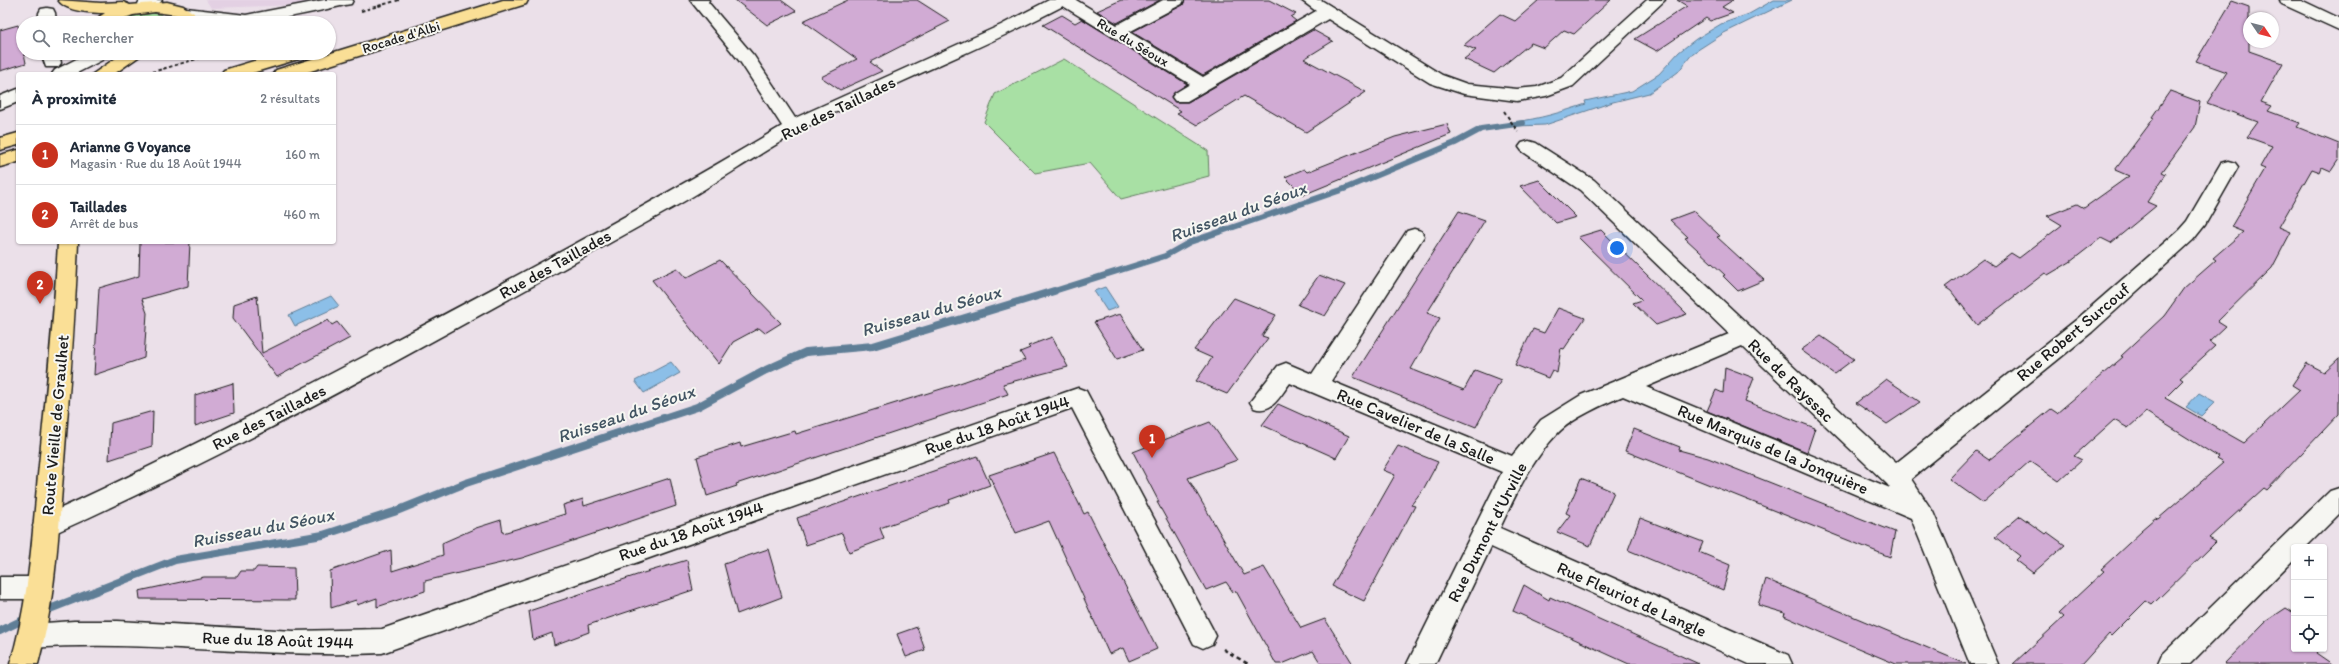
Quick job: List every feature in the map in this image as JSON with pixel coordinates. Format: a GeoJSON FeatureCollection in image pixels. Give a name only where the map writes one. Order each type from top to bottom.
{"type":"FeatureCollection","features":[{"type":"Feature","properties":{"kind":"main road"},"geometry":{"type":"LineString","coordinates":[[65,0],[79,6],[99,9],[166,3],[183,11]]}},
{"type":"Feature","properties":{"kind":"main road"},"geometry":{"type":"LineString","coordinates":[[65,0],[70,12],[74,16]]}},
{"type":"Feature","properties":{"kind":"main road","name":"Rocade d'Albi"},"geometry":{"type":"LineString","coordinates":[[336,42],[472,0]]}},
{"type":"Feature","properties":{"kind":"main road","name":"Rocade d'Albi"},"geometry":{"type":"LineString","coordinates":[[336,57],[520,0]]}},
{"type":"Feature","properties":{"kind":"main road"},"geometry":{"type":"LineString","coordinates":[[110,16],[115,13],[145,4]]}},
{"type":"Feature","properties":{"kind":"main road"},"geometry":{"type":"LineString","coordinates":[[98,72],[107,60]]}},
{"type":"Feature","properties":{"kind":"main road"},"geometry":{"type":"LineString","coordinates":[[105,72],[124,60]]}},
{"type":"Feature","properties":{"kind":"main road"},"geometry":{"type":"LineString","coordinates":[[237,72],[276,60]]}},
{"type":"Feature","properties":{"kind":"main road","name":"Rocade d'Albi"},"geometry":{"type":"LineString","coordinates":[[288,72],[327,60]]}},
{"type":"Feature","properties":{"kind":"main road"},"geometry":{"type":"LineString","coordinates":[[0,144],[16,140]]}},
{"type":"Feature","properties":{"kind":"main road"},"geometry":{"type":"LineString","coordinates":[[0,161],[16,157]]}},
{"type":"Feature","properties":{"kind":"main road","name":"Route Vieille de Graulhet"},"geometry":{"type":"LineString","coordinates":[[24,664],[35,612],[46,526],[66,307],[68,244]]}},
{"type":"Feature","properties":{"kind":"street"},"geometry":{"type":"LineString","coordinates":[[269,16],[294,12],[345,0]]}},
{"type":"Feature","properties":{"kind":"street"},"geometry":{"type":"LineString","coordinates":[[701,0],[698,1],[748,60],[792,128]]}},
{"type":"Feature","properties":{"kind":"street","name":"Rue des Taillades"},"geometry":{"type":"LineString","coordinates":[[46,526],[104,500],[284,409],[477,307],[676,198],[792,128],[1007,29],[1063,0]]}},
{"type":"Feature","properties":{"kind":"street","name":"Rue du Séoux"},"geometry":{"type":"LineString","coordinates":[[1063,0],[1202,84]]}},
{"type":"Feature","properties":{"kind":"street"},"geometry":{"type":"LineString","coordinates":[[1116,32],[1176,0]]}},
{"type":"Feature","properties":{"kind":"street"},"geometry":{"type":"LineString","coordinates":[[1309,0],[1436,79],[1464,89],[1517,95],[1540,92],[1567,82],[1657,0]]}},
{"type":"Feature","properties":{"kind":"street"},"geometry":{"type":"LineString","coordinates":[[2288,0],[2339,26]]}},
{"type":"Feature","properties":{"kind":"street"},"geometry":{"type":"LineString","coordinates":[[183,11],[210,16]]}},
{"type":"Feature","properties":{"kind":"street"},"geometry":{"type":"LineString","coordinates":[[1181,97],[1327,12]]}},
{"type":"Feature","properties":{"kind":"street"},"geometry":{"type":"LineString","coordinates":[[55,66],[67,60]]}},
{"type":"Feature","properties":{"kind":"street"},"geometry":{"type":"LineString","coordinates":[[55,66],[77,60]]}},
{"type":"Feature","properties":{"kind":"street"},"geometry":{"type":"LineString","coordinates":[[0,102],[16,96]]}},
{"type":"Feature","properties":{"kind":"street","name":"Rue de Rayssac"},"geometry":{"type":"LineString","coordinates":[[1523,139],[1587,185],[1745,336],[1896,477],[1921,512],[1984,664]]}},
{"type":"Feature","properties":{"kind":"street","name":"Rue Robert Surcouf"},"geometry":{"type":"LineString","coordinates":[[1896,477],[2084,326],[2186,235],[2195,225],[2228,167]]}},
{"type":"Feature","properties":{"kind":"street","name":"Rue Cavelier de la Salle"},"geometry":{"type":"LineString","coordinates":[[1317,385],[1414,236]]}},
{"type":"Feature","properties":{"kind":"street","name":"Rue Dumont d'Urville"},"geometry":{"type":"LineString","coordinates":[[1421,664],[1486,534],[1516,468],[1549,426],[1590,401],[1745,336]]}},
{"type":"Feature","properties":{"kind":"street","name":"Rue Cavelier de la Salle"},"geometry":{"type":"LineString","coordinates":[[1262,402],[1286,372],[1516,468]]}},
{"type":"Feature","properties":{"kind":"street","name":"Rue Marquis de la Jonquière"},"geometry":{"type":"LineString","coordinates":[[1624,387],[1921,512]]}},
{"type":"Feature","properties":{"kind":"street","name":"Rue du 18 Août 1944"},"geometry":{"type":"LineString","coordinates":[[35,612],[49,634],[140,634],[341,645],[382,641],[783,498],[1078,397],[1203,636]]}},
{"type":"Feature","properties":{"kind":"street"},"geometry":{"type":"LineString","coordinates":[[2172,664],[2339,498]]}},
{"type":"Feature","properties":{"kind":"street","name":"Rue Fleuriot de Langle"},"geometry":{"type":"LineString","coordinates":[[1486,534],[1778,664]]}},
{"type":"Feature","properties":{"kind":"street"},"geometry":{"type":"LineString","coordinates":[[0,588],[35,612]]}},
{"type":"Feature","properties":{"kind":"path"},"geometry":{"type":"LineString","coordinates":[[153,72],[193,60]]}},
{"type":"Feature","properties":{"kind":"path"},"geometry":{"type":"LineString","coordinates":[[1511,123],[1523,139]]}},
{"type":"Feature","properties":{"kind":"path"},"geometry":{"type":"LineString","coordinates":[[1203,636],[1248,664]]}},
{"type":"Feature","properties":{"kind":"shaded area"},"geometry":{"type":"Polygon","coordinates":[[[206,0],[316,0],[297,5],[211,8],[206,0]]]}},
{"type":"Feature","properties":{"kind":"green space"},"geometry":{"type":"Polygon","coordinates":[[[153,13],[162,16],[135,16],[153,13]]]}},
{"type":"Feature","properties":{"kind":"green space"},"geometry":{"type":"Polygon","coordinates":[[[1064,59],[1208,151],[1209,176],[1121,199],[1090,163],[1035,173],[984,122],[995,94],[1064,59]]]}},
{"type":"Feature","properties":{"kind":"water"},"geometry":{"type":"Polygon","coordinates":[[[1774,0],[1792,0],[1724,33],[1693,53],[1678,72],[1649,93],[1613,102],[1545,125],[1516,126],[1514,122],[1550,115],[1586,104],[1585,101],[1632,91],[1659,74],[1679,52],[1696,39],[1721,24],[1749,14],[1774,0]]]}},
{"type":"Feature","properties":{"kind":"water"},"geometry":{"type":"Polygon","coordinates":[[[1105,287],[1118,307],[1107,311],[1094,291],[1105,287]]]}},
{"type":"Feature","properties":{"kind":"water"},"geometry":{"type":"Polygon","coordinates":[[[331,296],[339,306],[295,326],[289,315],[331,296]]]}},
{"type":"Feature","properties":{"kind":"water"},"geometry":{"type":"Polygon","coordinates":[[[671,362],[680,373],[644,393],[635,381],[671,362]]]}},
{"type":"Feature","properties":{"kind":"water"},"geometry":{"type":"Polygon","coordinates":[[[2199,393],[2215,402],[2201,416],[2186,407],[2199,393]]]}},
{"type":"Feature","properties":{"kind":"building"},"geometry":{"type":"Polygon","coordinates":[[[735,0],[781,0],[796,11],[767,25],[735,0]]]}},
{"type":"Feature","properties":{"kind":"building"},"geometry":{"type":"Polygon","coordinates":[[[848,0],[917,0],[950,21],[870,62],[882,71],[840,90],[821,77],[857,59],[803,21],[848,0]]]}},
{"type":"Feature","properties":{"kind":"building"},"geometry":{"type":"Polygon","coordinates":[[[1121,0],[1160,0],[1117,23],[1097,11],[1121,0]]]}},
{"type":"Feature","properties":{"kind":"building"},"geometry":{"type":"Polygon","coordinates":[[[1185,0],[1269,0],[1296,14],[1291,17],[1296,21],[1203,75],[1132,32],[1183,5],[1185,0]]]}},
{"type":"Feature","properties":{"kind":"building"},"geometry":{"type":"Polygon","coordinates":[[[1539,0],[1611,0],[1574,34],[1564,30],[1544,48],[1531,43],[1494,73],[1464,59],[1476,50],[1464,45],[1500,14],[1515,21],[1539,0]]]}},
{"type":"Feature","properties":{"kind":"building"},"geometry":{"type":"Polygon","coordinates":[[[1677,0],[1733,0],[1722,7],[1733,13],[1710,21],[1706,18],[1657,51],[1635,39],[1687,6],[1677,0]]]}},
{"type":"Feature","properties":{"kind":"building"},"geometry":{"type":"Polygon","coordinates":[[[2232,1],[2249,7],[2249,12],[2243,12],[2243,48],[2249,48],[2249,51],[2283,63],[2261,102],[2272,106],[2268,111],[2300,123],[2297,127],[2339,144],[2339,159],[2331,171],[2322,167],[2320,172],[2312,169],[2279,227],[2291,232],[2272,268],[2218,321],[2226,326],[2209,342],[2215,346],[2180,378],[2183,380],[2165,398],[2244,443],[2300,390],[2292,385],[2307,363],[2324,372],[2339,358],[2339,414],[2267,490],[2264,488],[2209,538],[2216,542],[2152,605],[2146,601],[2111,636],[2109,634],[2082,664],[2013,664],[2064,617],[2059,613],[2104,571],[2101,569],[2142,531],[2141,530],[2155,518],[2158,519],[2223,463],[2216,459],[2218,457],[2146,412],[2128,428],[2114,420],[2074,456],[2082,460],[2059,481],[2030,461],[1983,503],[1949,479],[1976,451],[1989,460],[2051,409],[2057,413],[2123,357],[2121,356],[2164,316],[2184,288],[2216,260],[2213,258],[2243,232],[2231,227],[2265,169],[2260,167],[2272,146],[2247,137],[2258,122],[2207,103],[2227,72],[2196,61],[2232,1]]]}},
{"type":"Feature","properties":{"kind":"building"},"geometry":{"type":"Polygon","coordinates":[[[1062,15],[1075,23],[1082,19],[1187,84],[1171,96],[1175,102],[1188,102],[1313,30],[1333,41],[1304,59],[1366,92],[1306,132],[1244,96],[1197,125],[1177,113],[1181,111],[1043,25],[1062,15]]]}},
{"type":"Feature","properties":{"kind":"building"},"geometry":{"type":"Polygon","coordinates":[[[16,26],[16,60],[25,60],[26,63],[0,71],[0,30],[16,26]]]}},
{"type":"Feature","properties":{"kind":"building"},"geometry":{"type":"Polygon","coordinates":[[[2170,91],[2200,102],[2195,127],[2162,172],[2166,174],[2147,202],[2156,206],[2111,243],[2101,238],[2070,262],[2048,275],[2045,273],[1977,325],[1951,291],[1945,287],[1983,259],[1994,266],[2011,253],[2019,258],[2062,225],[2047,216],[2077,204],[2084,208],[2129,176],[2115,170],[2154,118],[2152,117],[2170,91]]]}},
{"type":"Feature","properties":{"kind":"building"},"geometry":{"type":"Polygon","coordinates":[[[1447,124],[1451,134],[1303,195],[1285,177],[1304,169],[1307,172],[1395,137],[1447,124]]]}},
{"type":"Feature","properties":{"kind":"building"},"geometry":{"type":"Polygon","coordinates":[[[1539,180],[1576,217],[1556,223],[1520,186],[1539,180]]]}},
{"type":"Feature","properties":{"kind":"building"},"geometry":{"type":"Polygon","coordinates":[[[1459,211],[1485,220],[1427,313],[1440,318],[1411,369],[1464,390],[1475,370],[1501,380],[1476,427],[1353,377],[1459,211]]]}},
{"type":"Feature","properties":{"kind":"building"},"geometry":{"type":"Polygon","coordinates":[[[1694,211],[1720,236],[1717,237],[1764,280],[1738,291],[1723,276],[1725,275],[1685,238],[1688,237],[1670,220],[1694,211]]]}},
{"type":"Feature","properties":{"kind":"building"},"geometry":{"type":"Polygon","coordinates":[[[1601,230],[1687,314],[1656,325],[1633,303],[1642,300],[1578,237],[1601,230]]]}},
{"type":"Feature","properties":{"kind":"building"},"geometry":{"type":"Polygon","coordinates":[[[140,244],[190,244],[188,286],[142,299],[147,313],[144,358],[94,375],[99,288],[139,276],[140,244]]]}},
{"type":"Feature","properties":{"kind":"building"},"geometry":{"type":"Polygon","coordinates":[[[720,260],[781,323],[765,333],[759,328],[733,342],[719,364],[652,280],[677,268],[686,278],[720,260]]]}},
{"type":"Feature","properties":{"kind":"building"},"geometry":{"type":"Polygon","coordinates":[[[1319,275],[1345,285],[1325,316],[1298,305],[1319,275]]]}},
{"type":"Feature","properties":{"kind":"building"},"geometry":{"type":"Polygon","coordinates":[[[257,296],[262,353],[328,320],[332,325],[337,322],[350,338],[277,377],[233,318],[234,304],[257,296]]]}},
{"type":"Feature","properties":{"kind":"building"},"geometry":{"type":"Polygon","coordinates":[[[1234,298],[1276,315],[1262,336],[1268,338],[1227,394],[1196,381],[1212,358],[1194,350],[1234,298]]]}},
{"type":"Feature","properties":{"kind":"building"},"geometry":{"type":"Polygon","coordinates":[[[1558,308],[1585,318],[1564,349],[1561,348],[1557,373],[1552,370],[1548,378],[1515,365],[1533,329],[1544,333],[1558,308]]]}},
{"type":"Feature","properties":{"kind":"building"},"geometry":{"type":"Polygon","coordinates":[[[1120,314],[1143,350],[1117,359],[1094,322],[1120,314]]]}},
{"type":"Feature","properties":{"kind":"building"},"geometry":{"type":"Polygon","coordinates":[[[1821,336],[1854,359],[1834,374],[1801,350],[1821,336]]]}},
{"type":"Feature","properties":{"kind":"building"},"geometry":{"type":"Polygon","coordinates":[[[1052,337],[1068,367],[1003,384],[1008,394],[736,484],[737,486],[707,496],[697,457],[740,443],[741,447],[795,431],[796,434],[954,385],[1025,360],[1020,352],[1030,348],[1028,346],[1052,337]]]}},
{"type":"Feature","properties":{"kind":"building"},"geometry":{"type":"Polygon","coordinates":[[[1725,367],[1754,378],[1745,401],[1815,428],[1807,452],[1707,411],[1716,390],[1723,393],[1725,367]]]}},
{"type":"Feature","properties":{"kind":"building"},"geometry":{"type":"Polygon","coordinates":[[[1886,379],[1920,402],[1887,424],[1856,403],[1886,379]]]}},
{"type":"Feature","properties":{"kind":"building"},"geometry":{"type":"Polygon","coordinates":[[[233,383],[234,413],[195,426],[195,395],[233,383]]]}},
{"type":"Feature","properties":{"kind":"building"},"geometry":{"type":"Polygon","coordinates":[[[1278,404],[1349,436],[1336,458],[1262,425],[1278,404]]]}},
{"type":"Feature","properties":{"kind":"building"},"geometry":{"type":"Polygon","coordinates":[[[153,411],[152,446],[109,460],[111,423],[153,411]]]}},
{"type":"Feature","properties":{"kind":"building"},"geometry":{"type":"Polygon","coordinates":[[[1210,422],[1237,460],[1188,478],[1244,575],[1264,567],[1301,628],[1325,619],[1353,664],[1321,664],[1313,651],[1282,664],[1276,664],[1236,591],[1233,592],[1226,582],[1206,590],[1157,502],[1159,502],[1133,452],[1210,422]]]}},
{"type":"Feature","properties":{"kind":"building"},"geometry":{"type":"Polygon","coordinates":[[[1634,429],[1680,447],[1679,450],[1708,458],[1895,532],[1890,557],[1625,451],[1634,429]]]}},
{"type":"Feature","properties":{"kind":"building"},"geometry":{"type":"Polygon","coordinates":[[[1398,446],[1438,462],[1424,488],[1411,505],[1415,506],[1364,601],[1332,586],[1395,475],[1383,470],[1398,446]]]}},
{"type":"Feature","properties":{"kind":"building"},"geometry":{"type":"Polygon","coordinates":[[[1054,453],[1084,514],[1088,512],[1157,649],[1129,661],[1123,648],[1109,654],[1049,521],[1016,533],[989,475],[1054,453]]]}},
{"type":"Feature","properties":{"kind":"building"},"geometry":{"type":"Polygon","coordinates":[[[977,456],[990,485],[949,500],[950,503],[880,528],[884,539],[849,552],[842,533],[806,545],[797,518],[977,456]]]}},
{"type":"Feature","properties":{"kind":"building"},"geometry":{"type":"Polygon","coordinates":[[[670,478],[676,506],[522,558],[425,581],[425,591],[377,607],[377,598],[357,605],[356,600],[331,608],[330,571],[391,550],[392,571],[443,555],[442,543],[476,528],[501,520],[503,533],[565,514],[563,505],[583,499],[584,506],[670,478]]]}},
{"type":"Feature","properties":{"kind":"building"},"geometry":{"type":"Polygon","coordinates":[[[1581,478],[1614,492],[1590,546],[1557,532],[1570,515],[1566,513],[1581,478]]]}},
{"type":"Feature","properties":{"kind":"building"},"geometry":{"type":"Polygon","coordinates":[[[2020,516],[2045,534],[2047,532],[2065,545],[2033,573],[2016,560],[2020,556],[1995,537],[2020,516]]]}},
{"type":"Feature","properties":{"kind":"building"},"geometry":{"type":"Polygon","coordinates":[[[1640,518],[1703,542],[1699,552],[1730,565],[1723,590],[1628,550],[1640,518]]]}},
{"type":"Feature","properties":{"kind":"building"},"geometry":{"type":"Polygon","coordinates":[[[768,549],[782,597],[737,614],[724,564],[768,549]]]}},
{"type":"Feature","properties":{"kind":"building"},"geometry":{"type":"Polygon","coordinates":[[[687,560],[693,590],[588,625],[589,632],[554,645],[552,633],[533,640],[529,611],[687,560]]]}},
{"type":"Feature","properties":{"kind":"building"},"geometry":{"type":"Polygon","coordinates":[[[257,567],[294,568],[295,600],[140,599],[139,591],[204,577],[237,577],[241,571],[254,571],[257,567]]]}},
{"type":"Feature","properties":{"kind":"building"},"geometry":{"type":"Polygon","coordinates":[[[1766,579],[1966,664],[1896,664],[1841,641],[1784,616],[1785,613],[1758,605],[1766,579]]]}},
{"type":"Feature","properties":{"kind":"building"},"geometry":{"type":"Polygon","coordinates":[[[1524,585],[1549,600],[1550,597],[1699,664],[1629,664],[1513,611],[1524,585]]]}},
{"type":"Feature","properties":{"kind":"building"},"geometry":{"type":"Polygon","coordinates":[[[2286,608],[2291,611],[2291,652],[2317,652],[2316,653],[2332,664],[2224,664],[2265,622],[2286,608]]]}},
{"type":"Feature","properties":{"kind":"building"},"geometry":{"type":"Polygon","coordinates":[[[917,627],[925,650],[906,657],[897,634],[917,627]]]}},
{"type":"Feature","properties":{"kind":"waterway","name":"Ruisseau du Séoux"},"geometry":{"type":"LineString","coordinates":[[1051,292],[1165,256],[1190,242],[1344,189],[1455,143],[1481,129],[1523,123]]}},
{"type":"Feature","properties":{"kind":"waterway","name":"Ruisseau du Séoux"},"geometry":{"type":"LineString","coordinates":[[42,612],[175,560],[323,535],[394,512],[466,483],[697,407],[766,370],[806,352],[873,346],[1054,291]]}},
{"type":"Feature","properties":{"kind":"waterway","name":"Ruisseau du Séoux"},"geometry":{"type":"LineString","coordinates":[[0,631],[29,617]]}},
{"type":"Feature","properties":{"kind":"place","name":"Taillades"},"geometry":{"type":"Point","coordinates":[40,304]}},
{"type":"Feature","properties":{"kind":"place","name":"Arianne G Voyance"},"geometry":{"type":"Point","coordinates":[1152,458]}}]}
